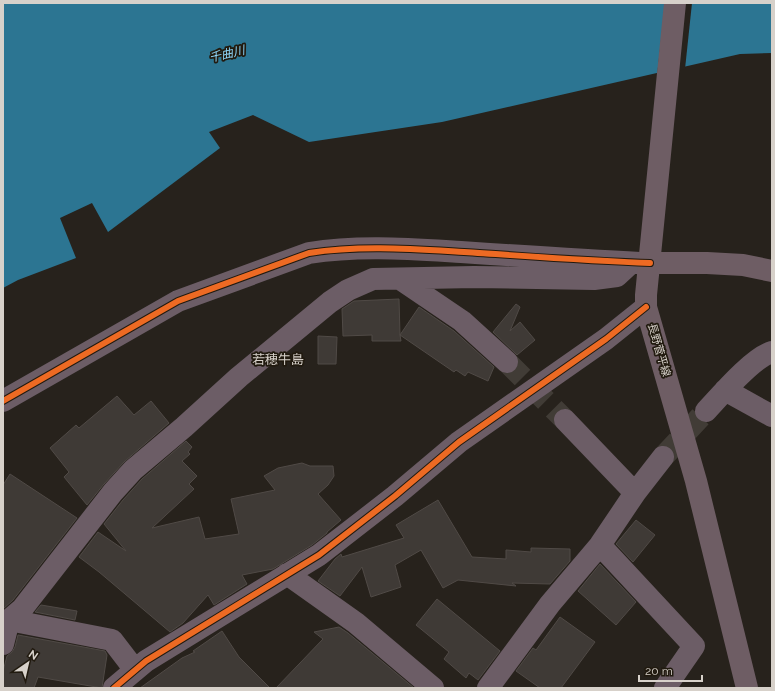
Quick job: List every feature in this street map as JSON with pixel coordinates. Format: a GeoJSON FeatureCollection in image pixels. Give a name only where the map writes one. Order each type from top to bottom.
{"type":"FeatureCollection","features":[{"type":"Feature","properties":{"kind":"main road","name":"長野菅平線"},"geometry":{"type":"LineString","coordinates":[[675,3],[652,240],[640,263],[646,295],[646,307],[696,481],[748,688]]}},
{"type":"Feature","properties":{"kind":"main road"},"geometry":{"type":"LineString","coordinates":[[640,263],[707,263],[743,265],[772,271]]}},
{"type":"Feature","properties":{"kind":"street"},"geometry":{"type":"LineString","coordinates":[[3,401],[178,301],[309,253],[366,248],[640,263]]}},
{"type":"Feature","properties":{"kind":"street"},"geometry":{"type":"LineString","coordinates":[[3,644],[6,622],[22,609],[112,492],[128,475],[184,427],[238,377],[330,302],[348,290],[373,279],[474,277],[594,279],[617,276],[640,263]]}},
{"type":"Feature","properties":{"kind":"street"},"geometry":{"type":"LineString","coordinates":[[400,279],[462,321],[507,362]]}},
{"type":"Feature","properties":{"kind":"street"},"geometry":{"type":"LineString","coordinates":[[114,688],[146,661],[319,555],[395,496],[459,442],[606,339],[646,307]]}},
{"type":"Feature","properties":{"kind":"street"},"geometry":{"type":"LineString","coordinates":[[706,411],[751,365],[768,353],[772,352]]}},
{"type":"Feature","properties":{"kind":"street"},"geometry":{"type":"LineString","coordinates":[[725,390],[772,416]]}},
{"type":"Feature","properties":{"kind":"street"},"geometry":{"type":"LineString","coordinates":[[565,420],[635,493]]}},
{"type":"Feature","properties":{"kind":"street"},"geometry":{"type":"LineString","coordinates":[[488,688],[550,604],[600,545],[635,493],[663,457]]}},
{"type":"Feature","properties":{"kind":"street"},"geometry":{"type":"LineString","coordinates":[[600,545],[694,646],[665,688]]}},
{"type":"Feature","properties":{"kind":"street"},"geometry":{"type":"LineString","coordinates":[[287,574],[356,622],[433,688]]}},
{"type":"Feature","properties":{"kind":"street"},"geometry":{"type":"LineString","coordinates":[[6,622],[112,640],[135,670]]}},
{"type":"Feature","properties":{"kind":"water","name":"千曲川"},"geometry":{"type":"Polygon","coordinates":[[[3,3],[772,3],[772,53],[740,54],[442,122],[309,142],[253,115],[209,132],[220,148],[108,232],[92,203],[60,218],[76,258],[18,280],[3,288],[3,3]]]}},
{"type":"Feature","properties":{"kind":"pier"},"geometry":{"type":"Polygon","coordinates":[[[665,3],[692,3],[685,69],[657,76],[665,3]]]}},
{"type":"Feature","properties":{"kind":"building"},"geometry":{"type":"Polygon","coordinates":[[[399,299],[401,341],[372,341],[372,335],[343,336],[342,309],[354,301],[399,299]]]}},
{"type":"Feature","properties":{"kind":"building"},"geometry":{"type":"Polygon","coordinates":[[[516,304],[520,307],[510,331],[520,322],[535,340],[517,355],[493,332],[516,304]]]}},
{"type":"Feature","properties":{"kind":"building"},"geometry":{"type":"Polygon","coordinates":[[[419,307],[454,331],[494,367],[488,381],[468,372],[465,376],[456,370],[454,372],[400,335],[419,307]]]}},
{"type":"Feature","properties":{"kind":"building"},"geometry":{"type":"Polygon","coordinates":[[[318,336],[337,337],[336,364],[318,364],[318,336]]]}},
{"type":"Feature","properties":{"kind":"building"},"geometry":{"type":"Polygon","coordinates":[[[117,396],[134,415],[151,401],[169,423],[124,462],[87,505],[64,477],[69,472],[50,448],[76,425],[79,428],[117,396]]]}},
{"type":"Feature","properties":{"kind":"building"},"geometry":{"type":"Polygon","coordinates":[[[186,441],[192,447],[188,452],[190,454],[182,461],[197,476],[189,484],[194,489],[152,528],[199,517],[205,539],[239,534],[231,499],[275,490],[264,476],[278,468],[302,463],[310,466],[333,466],[334,476],[328,485],[318,494],[341,520],[312,545],[273,569],[242,575],[247,584],[214,605],[208,595],[183,623],[170,632],[79,557],[98,532],[126,551],[104,524],[142,479],[186,441]]]}},
{"type":"Feature","properties":{"kind":"building"},"geometry":{"type":"Polygon","coordinates":[[[10,474],[77,518],[13,600],[3,609],[3,485],[10,474]]]}},
{"type":"Feature","properties":{"kind":"building"},"geometry":{"type":"Polygon","coordinates":[[[438,500],[472,557],[506,559],[506,550],[531,552],[531,548],[570,549],[570,561],[550,584],[512,583],[516,586],[458,580],[443,588],[421,550],[395,565],[401,587],[371,597],[362,567],[340,596],[318,581],[335,559],[341,554],[342,557],[404,538],[396,525],[438,500]]]}},
{"type":"Feature","properties":{"kind":"building"},"geometry":{"type":"Polygon","coordinates":[[[636,520],[655,535],[633,562],[616,544],[636,520]]]}},
{"type":"Feature","properties":{"kind":"building"},"geometry":{"type":"Polygon","coordinates":[[[600,564],[636,602],[616,625],[578,591],[600,564]]]}},
{"type":"Feature","properties":{"kind":"building"},"geometry":{"type":"Polygon","coordinates":[[[437,599],[500,651],[478,680],[469,673],[466,678],[444,659],[449,652],[416,625],[437,599]]]}},
{"type":"Feature","properties":{"kind":"building"},"geometry":{"type":"Polygon","coordinates":[[[41,605],[77,611],[75,620],[35,612],[41,605]]]}},
{"type":"Feature","properties":{"kind":"building"},"geometry":{"type":"Polygon","coordinates":[[[560,617],[595,642],[561,688],[540,688],[516,671],[533,648],[536,650],[560,617]]]}},
{"type":"Feature","properties":{"kind":"building"},"geometry":{"type":"Polygon","coordinates":[[[339,627],[414,688],[276,688],[323,639],[314,632],[339,627]]]}},
{"type":"Feature","properties":{"kind":"building"},"geometry":{"type":"Polygon","coordinates":[[[222,631],[239,657],[270,688],[140,688],[182,658],[195,652],[193,651],[222,631]]]}},
{"type":"Feature","properties":{"kind":"building"},"geometry":{"type":"Polygon","coordinates":[[[18,635],[105,651],[107,655],[102,688],[38,677],[34,688],[3,688],[3,671],[7,656],[15,647],[18,635]]]}},
{"type":"Feature","properties":{"kind":"tunnel"},"geometry":{"type":"LineString","coordinates":[[507,362],[565,420]]}},
{"type":"Feature","properties":{"kind":"tunnel"},"geometry":{"type":"LineString","coordinates":[[663,457],[706,411]]}},
{"type":"Feature","properties":{"kind":"cycle path"},"geometry":{"type":"LineString","coordinates":[[3,401],[178,301],[309,253],[367,248],[406,249],[650,263]]}},
{"type":"Feature","properties":{"kind":"cycle path"},"geometry":{"type":"LineString","coordinates":[[114,688],[146,661],[319,555],[395,496],[459,442],[606,339],[646,307]]}},
{"type":"Feature","properties":{"kind":"district","name":"若穂牛島"},"geometry":{"type":"Point","coordinates":[278,359]}}]}
